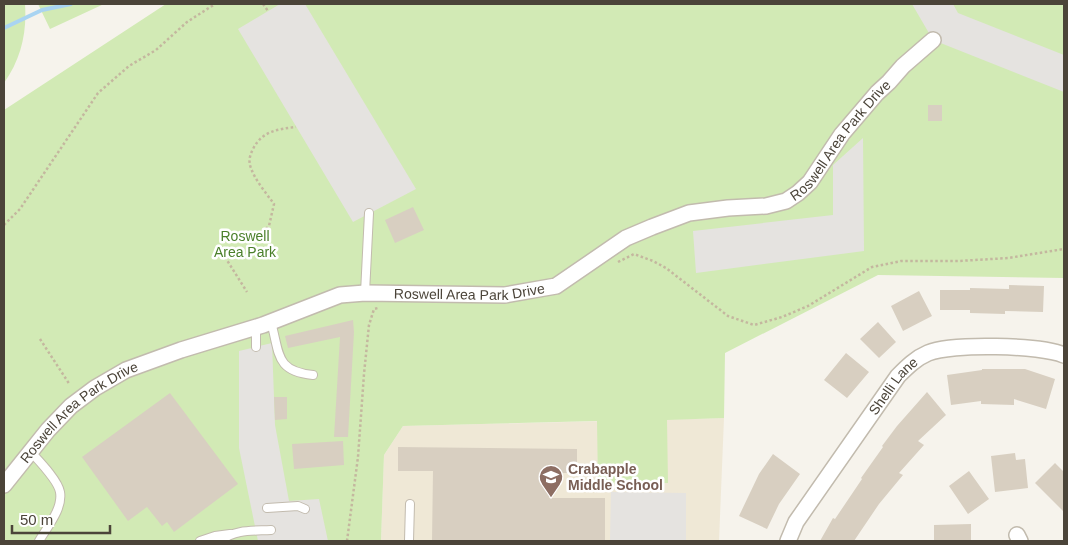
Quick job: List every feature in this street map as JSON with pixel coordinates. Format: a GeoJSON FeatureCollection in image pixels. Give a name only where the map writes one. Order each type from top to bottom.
{"type":"FeatureCollection","features":[{"type":"Feature","properties":{"kind":"street","name":"Roswell Area Park Drive"},"geometry":{"type":"LineString","coordinates":[[4,486],[30,451],[71,406],[95,388],[126,370],[256,328],[340,295],[365,293],[505,295],[556,286],[626,238],[652,226],[689,213],[766,206],[786,201],[810,182],[842,134],[877,93],[903,66],[933,40]]}},
{"type":"Feature","properties":{"kind":"street","name":"Shelli Lane"},"geometry":{"type":"LineString","coordinates":[[788,541],[796,522],[898,376],[911,363],[927,353],[955,347],[1035,348],[1064,355]]}},
{"type":"Feature","properties":{"kind":"lane"},"geometry":{"type":"LineString","coordinates":[[365,293],[369,213]]}},
{"type":"Feature","properties":{"kind":"lane"},"geometry":{"type":"LineString","coordinates":[[270,322],[282,361],[286,367],[298,374],[313,376]]}},
{"type":"Feature","properties":{"kind":"lane"},"geometry":{"type":"LineString","coordinates":[[256,328],[256,347]]}},
{"type":"Feature","properties":{"kind":"lane"},"geometry":{"type":"LineString","coordinates":[[30,451],[57,484],[60,492],[60,500],[54,516],[39,541]]}},
{"type":"Feature","properties":{"kind":"lane"},"geometry":{"type":"LineString","coordinates":[[409,541],[410,504]]}},
{"type":"Feature","properties":{"kind":"lane"},"geometry":{"type":"LineString","coordinates":[[267,508],[298,506],[305,509]]}},
{"type":"Feature","properties":{"kind":"lane"},"geometry":{"type":"LineString","coordinates":[[200,541],[216,536],[271,530]]}},
{"type":"Feature","properties":{"kind":"lane"},"geometry":{"type":"LineString","coordinates":[[220,541],[230,534]]}},
{"type":"Feature","properties":{"kind":"path"},"geometry":{"type":"LineString","coordinates":[[4,225],[20,209],[98,93],[128,66],[156,50],[187,22],[215,4]]}},
{"type":"Feature","properties":{"kind":"path"},"geometry":{"type":"LineString","coordinates":[[263,4],[268,11]]}},
{"type":"Feature","properties":{"kind":"path"},"geometry":{"type":"LineString","coordinates":[[266,229],[269,226],[274,204],[251,168],[250,158],[258,141],[264,135],[276,129],[296,127]]}},
{"type":"Feature","properties":{"kind":"path"},"geometry":{"type":"LineString","coordinates":[[634,254],[666,268],[728,316],[754,325],[782,317],[808,306],[872,267],[901,261],[959,261],[1008,258],[1064,248]]}},
{"type":"Feature","properties":{"kind":"path"},"geometry":{"type":"LineString","coordinates":[[224,257],[247,292]]}},
{"type":"Feature","properties":{"kind":"path"},"geometry":{"type":"LineString","coordinates":[[347,541],[358,466],[369,325],[374,309]]}},
{"type":"Feature","properties":{"kind":"path"},"geometry":{"type":"LineString","coordinates":[[40,339],[70,385]]}},
{"type":"Feature","properties":{"kind":"shaded area"},"geometry":{"type":"Polygon","coordinates":[[[280,4],[305,4],[416,189],[353,222],[238,29],[280,4]]]}},
{"type":"Feature","properties":{"kind":"shaded area"},"geometry":{"type":"Polygon","coordinates":[[[912,4],[953,4],[958,13],[1064,55],[1064,92],[933,40],[912,4]]]}},
{"type":"Feature","properties":{"kind":"shaded area"},"geometry":{"type":"Polygon","coordinates":[[[863,138],[864,251],[696,273],[693,231],[833,215],[833,165],[863,138]]]}},
{"type":"Feature","properties":{"kind":"shaded area"},"geometry":{"type":"Polygon","coordinates":[[[272,343],[275,425],[289,501],[319,499],[328,541],[258,541],[239,448],[239,351],[272,343]]]}},
{"type":"Feature","properties":{"kind":"shaded area","name":"Crabapple Middle School"},"geometry":{"type":"Polygon","coordinates":[[[724,418],[719,541],[381,541],[384,455],[403,426],[724,418]]]}},
{"type":"Feature","properties":{"kind":"shaded area"},"geometry":{"type":"Polygon","coordinates":[[[611,492],[686,493],[686,541],[610,541],[611,492]]]}},
{"type":"Feature","properties":{"kind":"green space"},"geometry":{"type":"Polygon","coordinates":[[[4,4],[25,4],[25,25],[22,45],[15,65],[4,83],[4,4]]]}},
{"type":"Feature","properties":{"kind":"green space"},"geometry":{"type":"Polygon","coordinates":[[[38,4],[104,4],[50,29],[38,4]]]}},
{"type":"Feature","properties":{"kind":"green space","name":"Roswell Area Park"},"geometry":{"type":"Polygon","coordinates":[[[166,4],[1064,4],[1064,278],[878,275],[725,353],[724,418],[667,420],[668,483],[598,484],[597,421],[403,426],[384,455],[381,541],[4,541],[4,110],[166,4]]]}},
{"type":"Feature","properties":{"kind":"building"},"geometry":{"type":"Polygon","coordinates":[[[928,105],[942,105],[942,121],[928,121],[928,105]]]}},
{"type":"Feature","properties":{"kind":"building"},"geometry":{"type":"Polygon","coordinates":[[[413,207],[424,230],[395,243],[385,220],[413,207]]]}},
{"type":"Feature","properties":{"kind":"building"},"geometry":{"type":"Polygon","coordinates":[[[1009,285],[1044,286],[1043,312],[1005,311],[1005,314],[970,313],[970,310],[940,310],[940,290],[970,290],[970,288],[1009,289],[1009,285]]]}},
{"type":"Feature","properties":{"kind":"building"},"geometry":{"type":"Polygon","coordinates":[[[919,291],[932,316],[903,331],[891,306],[919,291]]]}},
{"type":"Feature","properties":{"kind":"building"},"geometry":{"type":"Polygon","coordinates":[[[353,320],[354,332],[348,437],[334,437],[340,337],[288,348],[285,336],[353,320]]]}},
{"type":"Feature","properties":{"kind":"building"},"geometry":{"type":"Polygon","coordinates":[[[878,322],[896,342],[879,358],[860,339],[878,322]]]}},
{"type":"Feature","properties":{"kind":"building"},"geometry":{"type":"Polygon","coordinates":[[[846,353],[869,372],[847,398],[824,380],[846,353]]]}},
{"type":"Feature","properties":{"kind":"building"},"geometry":{"type":"Polygon","coordinates":[[[982,369],[1025,369],[1055,379],[1046,409],[1014,399],[1014,405],[981,404],[981,401],[951,405],[947,375],[982,369]]]}},
{"type":"Feature","properties":{"kind":"building"},"geometry":{"type":"Polygon","coordinates":[[[927,392],[946,415],[918,441],[924,445],[899,473],[903,475],[879,504],[854,541],[820,541],[833,518],[835,519],[882,446],[927,392]]]}},
{"type":"Feature","properties":{"kind":"building"},"geometry":{"type":"Polygon","coordinates":[[[170,393],[238,484],[174,532],[167,522],[162,526],[147,507],[128,521],[82,457],[170,393]]]}},
{"type":"Feature","properties":{"kind":"building"},"geometry":{"type":"Polygon","coordinates":[[[274,397],[287,397],[287,419],[275,420],[274,397]]]}},
{"type":"Feature","properties":{"kind":"building"},"geometry":{"type":"Polygon","coordinates":[[[343,441],[344,465],[294,469],[292,444],[343,441]]]}},
{"type":"Feature","properties":{"kind":"building"},"geometry":{"type":"Polygon","coordinates":[[[398,447],[577,449],[577,473],[550,473],[549,498],[605,498],[605,541],[432,541],[433,471],[398,471],[398,447]]]}},
{"type":"Feature","properties":{"kind":"building"},"geometry":{"type":"Polygon","coordinates":[[[1015,453],[1016,460],[1025,459],[1028,488],[995,492],[991,456],[1015,453]]]}},
{"type":"Feature","properties":{"kind":"building"},"geometry":{"type":"Polygon","coordinates":[[[773,454],[800,474],[779,504],[767,529],[739,516],[759,474],[773,454]]]}},
{"type":"Feature","properties":{"kind":"building"},"geometry":{"type":"Polygon","coordinates":[[[1055,463],[1064,472],[1064,512],[1035,483],[1055,463]]]}},
{"type":"Feature","properties":{"kind":"building"},"geometry":{"type":"Polygon","coordinates":[[[969,471],[989,499],[968,514],[949,486],[969,471]]]}},
{"type":"Feature","properties":{"kind":"building"},"geometry":{"type":"Polygon","coordinates":[[[971,524],[971,541],[934,541],[934,525],[971,524]]]}},
{"type":"Feature","properties":{"kind":"waterway"},"geometry":{"type":"LineString","coordinates":[[4,28],[42,10],[71,4]]}},
{"type":"Feature","properties":{"kind":"place","name":"Crabapple Middle School"},"geometry":{"type":"Point","coordinates":[551,498]}}]}
